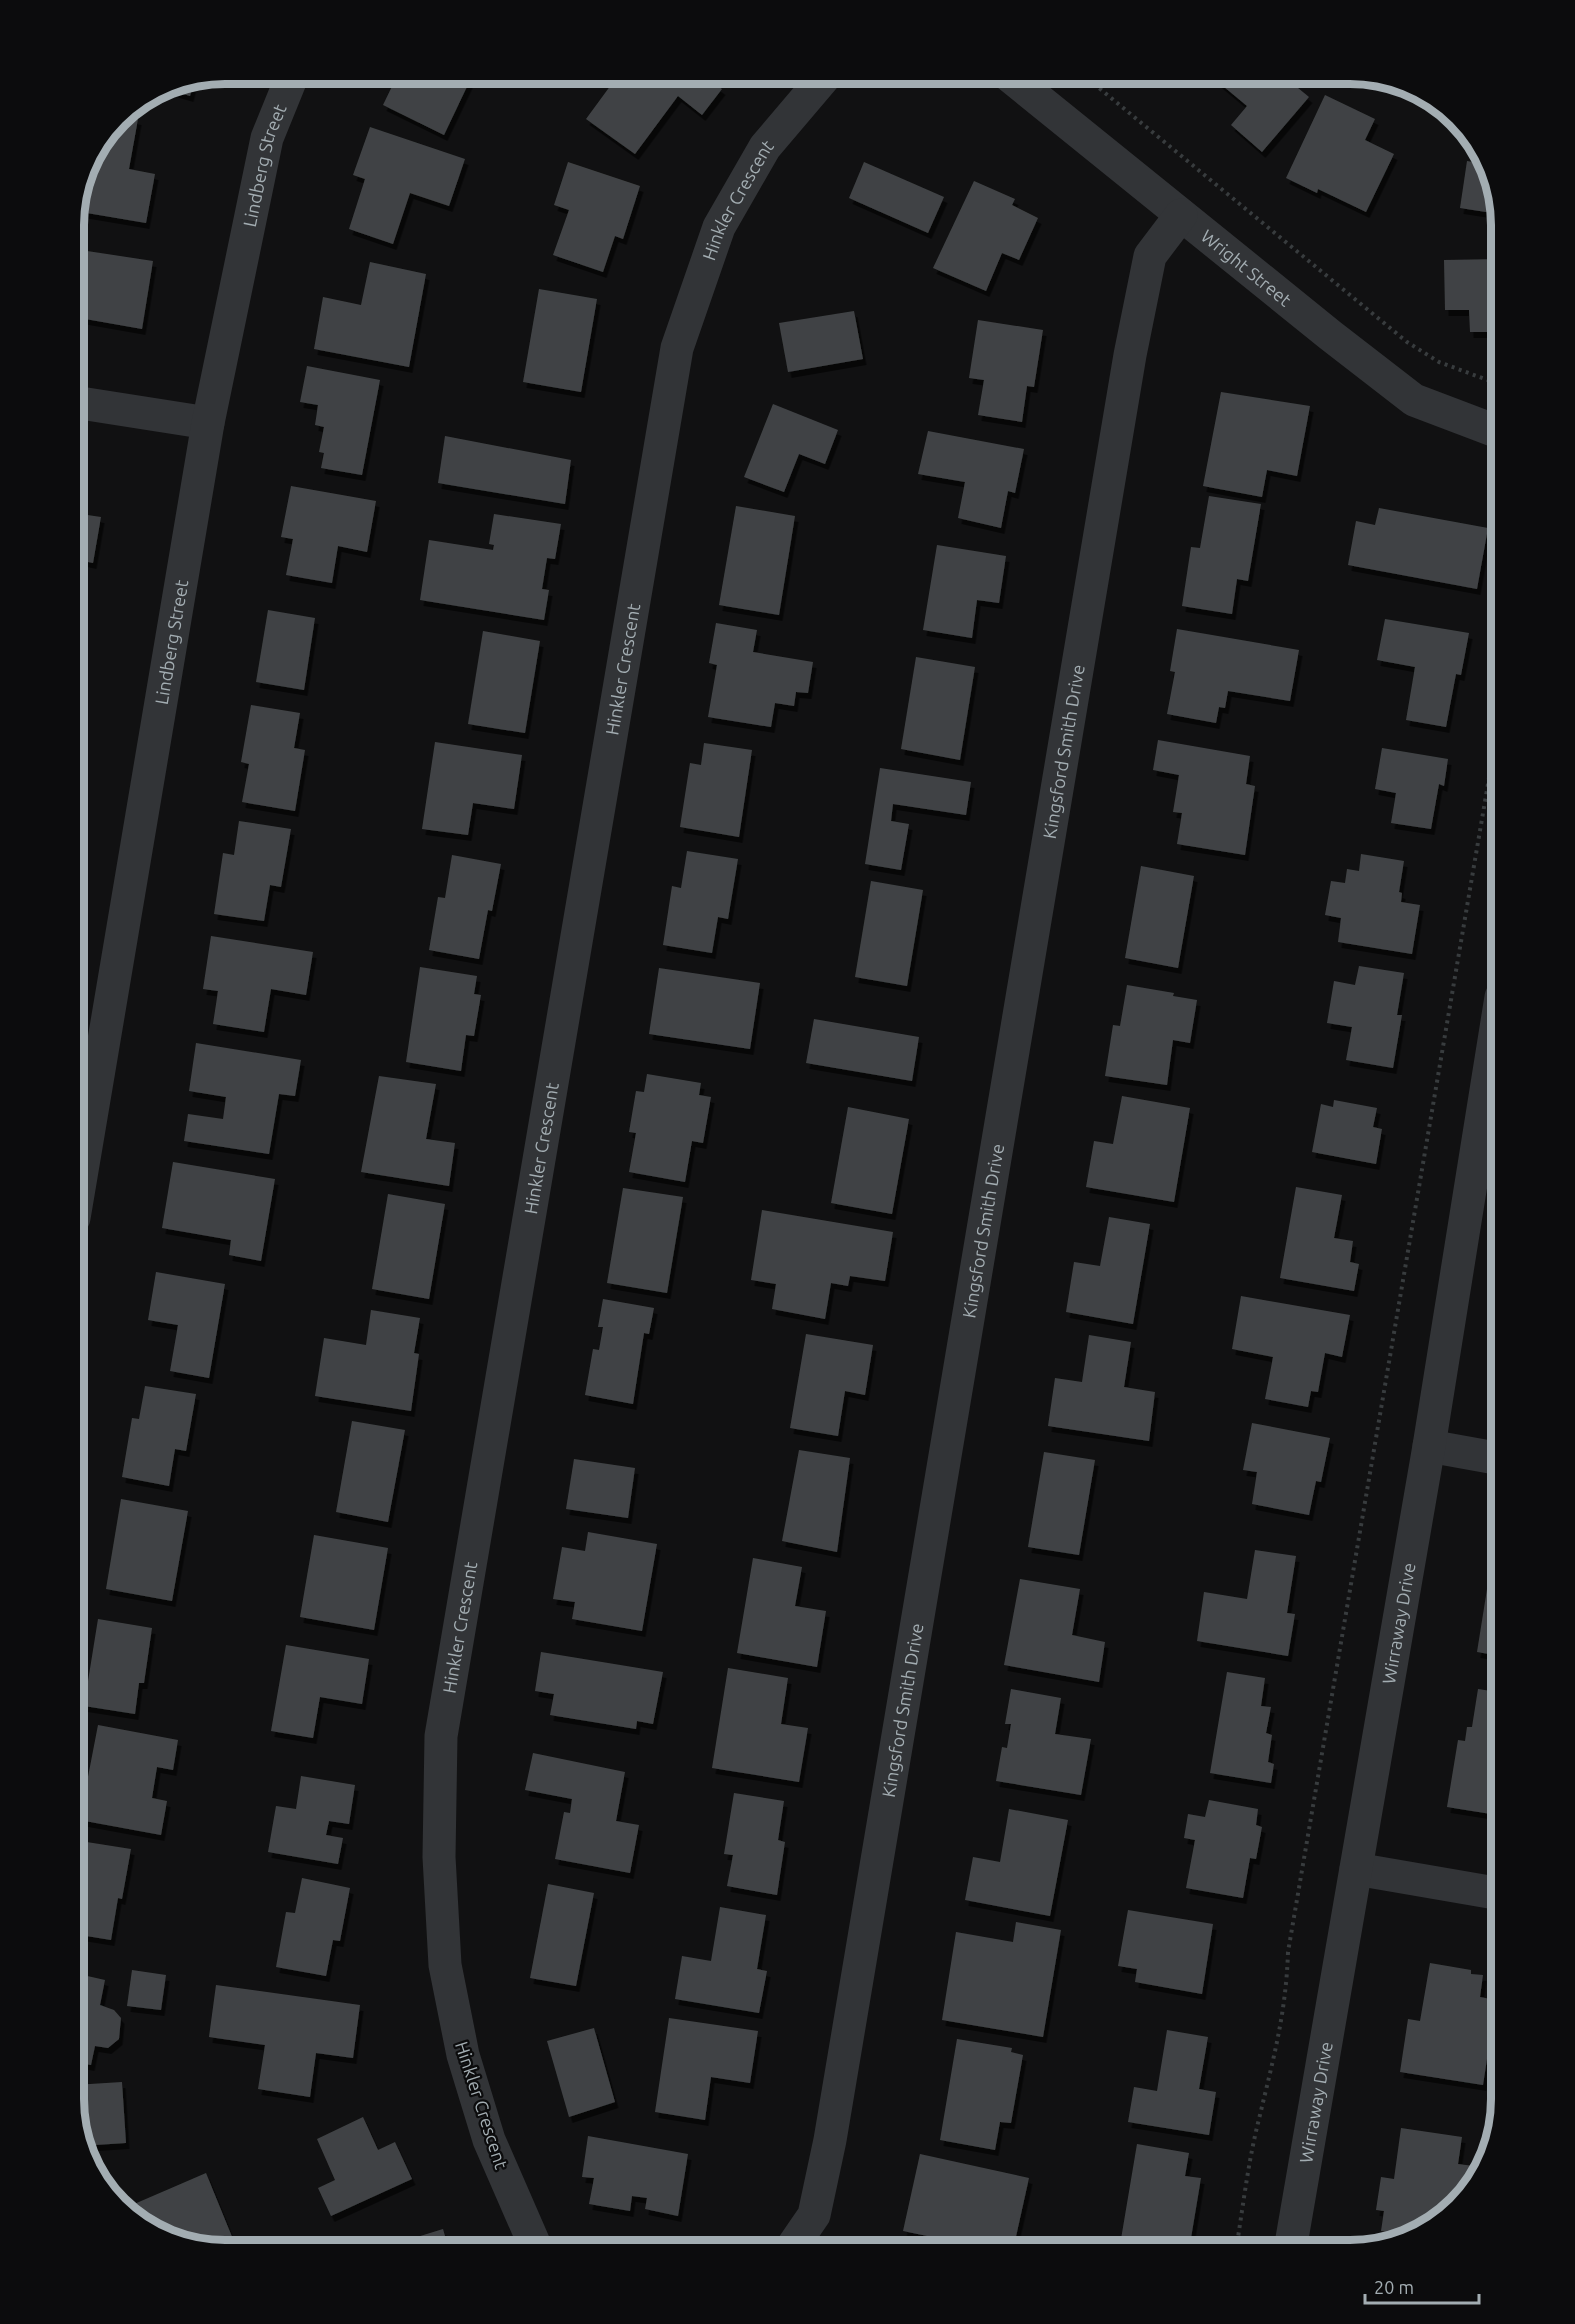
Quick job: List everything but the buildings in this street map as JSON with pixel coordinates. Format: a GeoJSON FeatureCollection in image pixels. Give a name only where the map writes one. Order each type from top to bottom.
{"type":"FeatureCollection","features":[{"type":"Feature","properties":{"kind":"street","name":"Lindberg Street"},"geometry":{"type":"LineString","coordinates":[[84,1159],[208,423],[267,138],[288,84]]}},
{"type":"Feature","properties":{"kind":"street","name":"Hinkler Crescent"},"geometry":{"type":"LineString","coordinates":[[533,2240],[489,2140],[463,2055],[445,1965],[439,1857],[441,1736],[677,348],[719,227],[765,147],[819,84]]}},
{"type":"Feature","properties":{"kind":"street","name":"Wright Street"},"geometry":{"type":"LineString","coordinates":[[1019,84],[1414,400],[1491,429]]}},
{"type":"Feature","properties":{"kind":"street","name":"Kingsford Smith Drive"},"geometry":{"type":"LineString","coordinates":[[797,2240],[814,2215],[830,2140],[1132,344],[1150,256],[1181,215]]}},
{"type":"Feature","properties":{"kind":"street"},"geometry":{"type":"LineString","coordinates":[[84,404],[208,423]]}},
{"type":"Feature","properties":{"kind":"street","name":"Wirraway Drive"},"geometry":{"type":"LineString","coordinates":[[1292,2240],[1429,1446],[1491,1065]]}},
{"type":"Feature","properties":{"kind":"street"},"geometry":{"type":"LineString","coordinates":[[1429,1446],[1491,1457]]}},
{"type":"Feature","properties":{"kind":"street"},"geometry":{"type":"LineString","coordinates":[[1356,1869],[1491,1892]]}},
{"type":"Feature","properties":{"kind":"path"},"geometry":{"type":"LineString","coordinates":[[1094,84],[1407,342],[1438,362],[1491,381]]}},
{"type":"Feature","properties":{"kind":"path"},"geometry":{"type":"LineString","coordinates":[[1238,2240],[1259,2120],[1274,2068],[1285,2003],[1288,1952],[1491,772]]}}]}
